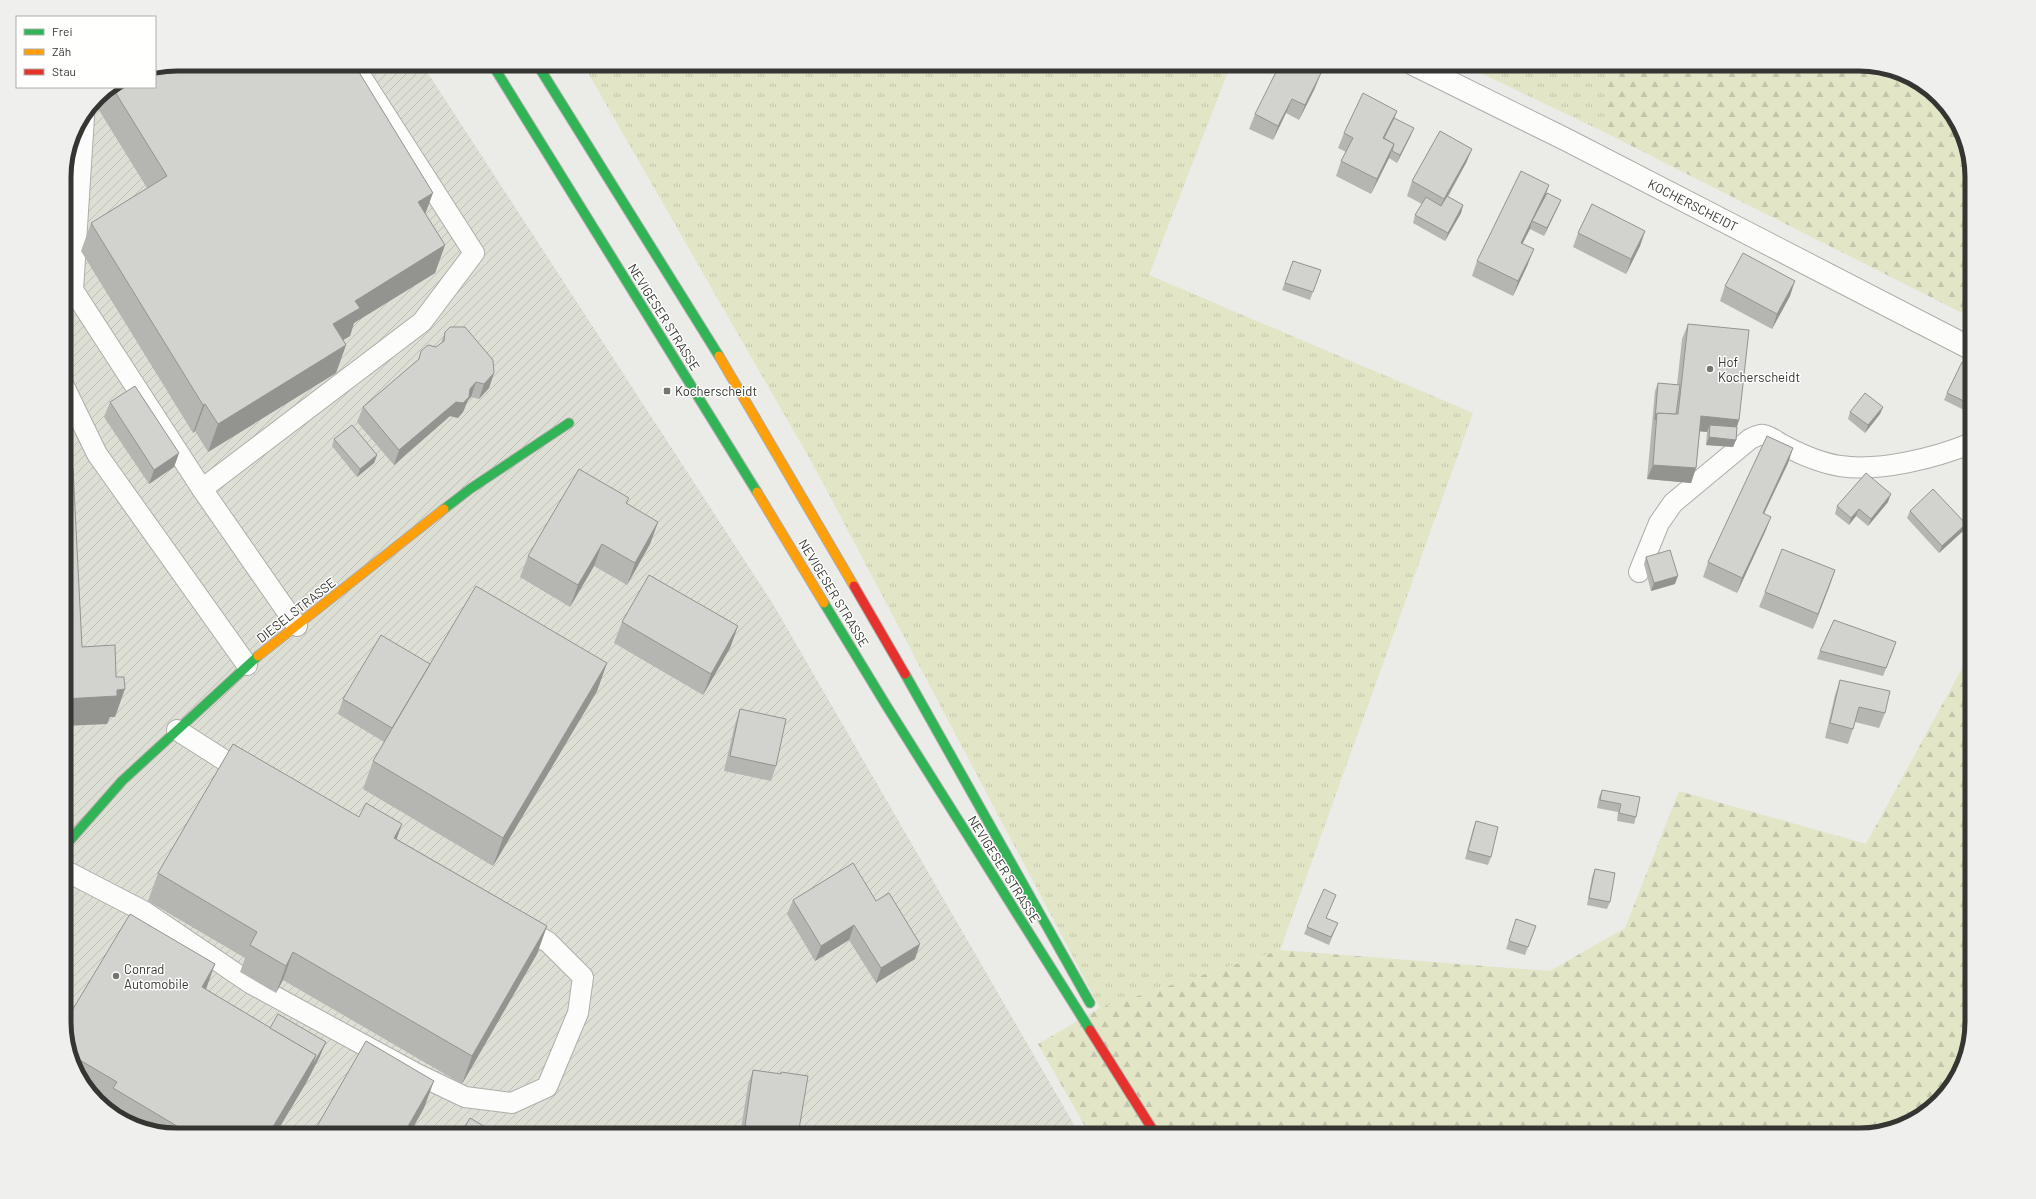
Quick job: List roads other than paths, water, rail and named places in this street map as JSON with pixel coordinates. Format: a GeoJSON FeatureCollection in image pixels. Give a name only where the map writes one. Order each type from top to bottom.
{"type":"FeatureCollection","features":[{"type":"Feature","properties":{"kind":"main road","name":"NEVIGESER STRASSE"},"geometry":{"type":"LineString","coordinates":[[496,71],[686,375],[886,705],[1152,1128]]}},
{"type":"Feature","properties":{"kind":"main road","name":"NEVIGESER STRASSE"},"geometry":{"type":"LineString","coordinates":[[541,71],[744,396],[946,744],[1094,1011]]}},
{"type":"Feature","properties":{"kind":"main road","name":"DIESELSTRASSE"},"geometry":{"type":"LineString","coordinates":[[71,839],[122,781],[248,665],[470,489],[570,423]]}},
{"type":"Feature","properties":{"kind":"main road"},"geometry":{"type":"LineString","coordinates":[[1132,1080],[1159,1128]]}},
{"type":"Feature","properties":{"kind":"street","name":"KOCHERSCHEIDT"},"geometry":{"type":"LineString","coordinates":[[1427,71],[1566,140],[1965,345]]}},
{"type":"Feature","properties":{"kind":"lane"},"geometry":{"type":"LineString","coordinates":[[202,489],[422,322],[474,253],[357,71]]}},
{"type":"Feature","properties":{"kind":"lane"},"geometry":{"type":"LineString","coordinates":[[83,127],[73,290],[202,489],[297,626]]}},
{"type":"Feature","properties":{"kind":"lane"},"geometry":{"type":"LineString","coordinates":[[71,400],[97,454],[248,665]]}},
{"type":"Feature","properties":{"kind":"lane"},"geometry":{"type":"LineString","coordinates":[[1639,572],[1659,523],[1673,503],[1750,439],[1758,435],[1765,435],[1800,453],[1840,466],[1863,467],[1898,463],[1933,457],[1965,446]]}},
{"type":"Feature","properties":{"kind":"lane"},"geometry":{"type":"LineString","coordinates":[[177,730],[224,760],[264,778]]}},
{"type":"Feature","properties":{"kind":"lane"},"geometry":{"type":"LineString","coordinates":[[71,874],[145,912],[250,983],[417,1074],[465,1097],[512,1103],[547,1087],[578,1013],[583,978],[548,942],[502,914]]}},
{"type":"Feature","properties":{"kind":"place","name":"Hof Kocherscheidt"},"geometry":{"type":"Point","coordinates":[1710,369]}},
{"type":"Feature","properties":{"kind":"place","name":"Kocherscheidt"},"geometry":{"type":"Point","coordinates":[667,391]}},
{"type":"Feature","properties":{"kind":"place","name":"Conrad Automobile"},"geometry":{"type":"Point","coordinates":[116,976]}}]}
